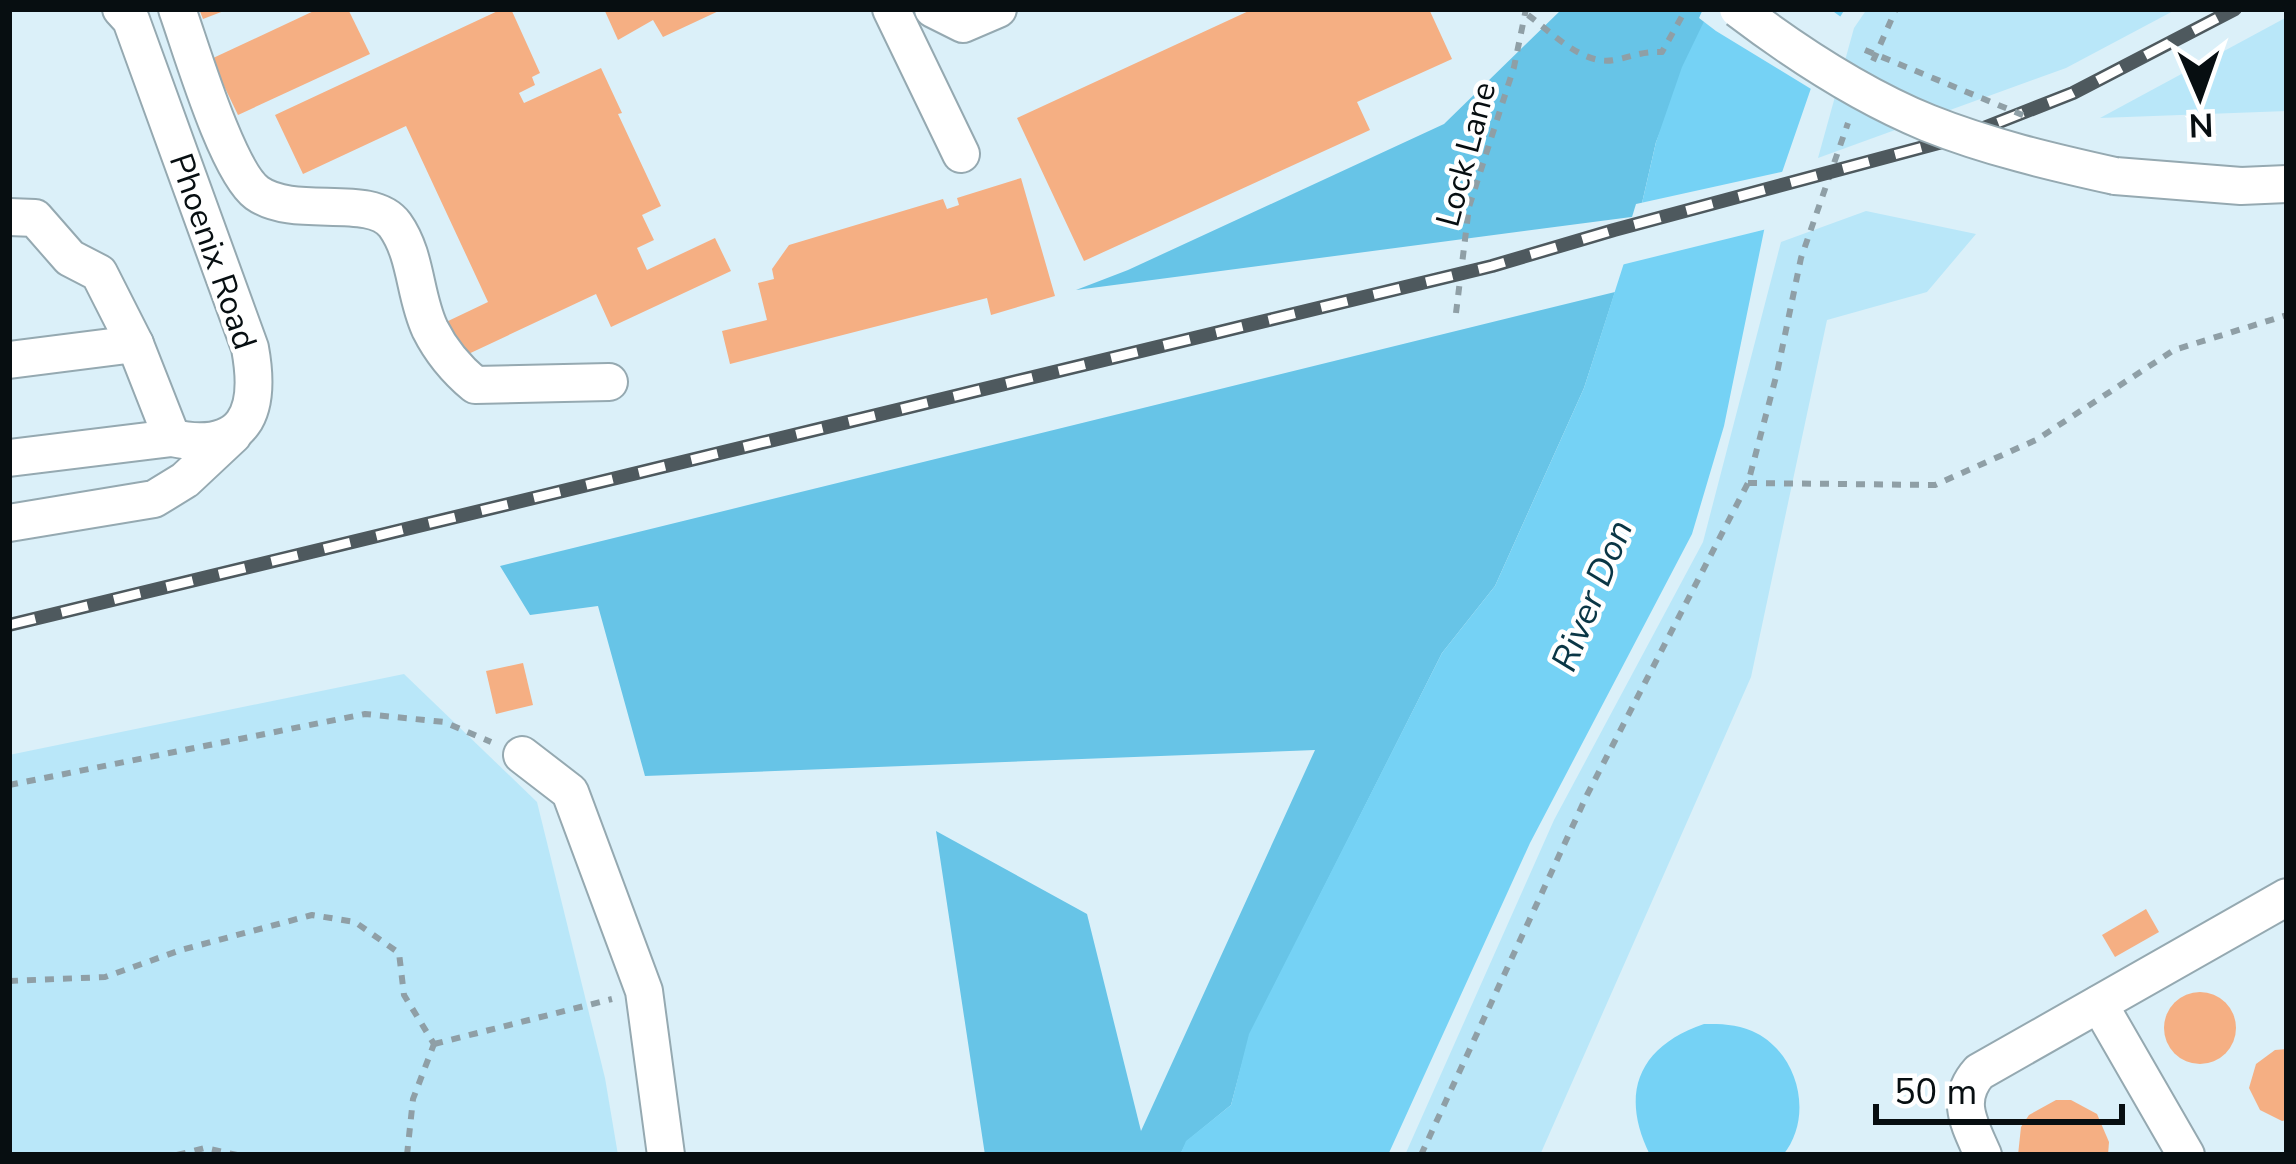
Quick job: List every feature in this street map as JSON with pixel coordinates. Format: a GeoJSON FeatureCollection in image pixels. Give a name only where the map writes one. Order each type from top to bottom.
{"type":"FeatureCollection","features":[{"type":"Feature","properties":{"kind":"street","name":"Phoenix Road"},"geometry":{"type":"LineString","coordinates":[[122,9],[131,20],[250,348],[255,392],[252,411],[239,428]]}},
{"type":"Feature","properties":{"kind":"street"},"geometry":{"type":"LineString","coordinates":[[177,9],[231,154],[253,190],[282,206],[365,208],[392,219],[407,245],[429,327],[455,369],[475,386],[609,382]]}},
{"type":"Feature","properties":{"kind":"street"},"geometry":{"type":"LineString","coordinates":[[891,9],[961,154]]}},
{"type":"Feature","properties":{"kind":"street"},"geometry":{"type":"LineString","coordinates":[[933,9],[964,24],[998,9]]}},
{"type":"Feature","properties":{"kind":"street"},"geometry":{"type":"LineString","coordinates":[[1738,9],[1844,80],[1927,122],[2022,155],[2115,176],[2241,186],[2287,184]]}},
{"type":"Feature","properties":{"kind":"street"},"geometry":{"type":"LineString","coordinates":[[9,218],[35,218],[70,258],[99,273],[135,344],[172,438]]}},
{"type":"Feature","properties":{"kind":"street"},"geometry":{"type":"LineString","coordinates":[[9,360],[135,344]]}},
{"type":"Feature","properties":{"kind":"street"},"geometry":{"type":"LineString","coordinates":[[9,458],[172,438],[199,443],[220,440],[239,428]]}},
{"type":"Feature","properties":{"kind":"street"},"geometry":{"type":"LineString","coordinates":[[9,523],[154,499],[185,481],[239,428]]}},
{"type":"Feature","properties":{"kind":"street"},"geometry":{"type":"LineString","coordinates":[[522,754],[570,792],[644,991],[666,1155]]}},
{"type":"Feature","properties":{"kind":"street"},"geometry":{"type":"LineString","coordinates":[[1983,1155],[1966,1117],[1964,1096],[1979,1072],[2287,897]]}},
{"type":"Feature","properties":{"kind":"street"},"geometry":{"type":"LineString","coordinates":[[2099,1004],[2186,1155]]}},
{"type":"Feature","properties":{"kind":"path"},"geometry":{"type":"LineString","coordinates":[[1527,12],[1581,54],[1610,62],[1639,51],[1662,52],[1686,9]]}},
{"type":"Feature","properties":{"kind":"path"},"geometry":{"type":"LineString","coordinates":[[1869,72],[1896,9]]}},
{"type":"Feature","properties":{"kind":"path","name":"Lock Lane"},"geometry":{"type":"LineString","coordinates":[[1456,313],[1469,207],[1527,12]]}},
{"type":"Feature","properties":{"kind":"path"},"geometry":{"type":"LineString","coordinates":[[1858,47],[2032,119]]}},
{"type":"Feature","properties":{"kind":"path"},"geometry":{"type":"LineString","coordinates":[[1421,1155],[1587,795],[1748,483],[1801,258],[1852,111]]}},
{"type":"Feature","properties":{"kind":"path"},"geometry":{"type":"LineString","coordinates":[[1748,483],[1935,485],[2036,440],[2174,350],[2287,315]]}},
{"type":"Feature","properties":{"kind":"path"},"geometry":{"type":"LineString","coordinates":[[9,785],[365,714],[444,722],[522,754]]}},
{"type":"Feature","properties":{"kind":"path"},"geometry":{"type":"LineString","coordinates":[[9,981],[105,977],[181,950],[312,914],[355,922],[399,953],[404,995],[434,1044]]}},
{"type":"Feature","properties":{"kind":"path"},"geometry":{"type":"LineString","coordinates":[[434,1044],[644,991]]}},
{"type":"Feature","properties":{"kind":"path"},"geometry":{"type":"LineString","coordinates":[[407,1155],[413,1100],[434,1044]]}},
{"type":"Feature","properties":{"kind":"path"},"geometry":{"type":"LineString","coordinates":[[177,1155],[205,1148],[237,1155]]}},
{"type":"Feature","properties":{"kind":"shaded area"},"geometry":{"type":"Polygon","coordinates":[[[1562,9],[1710,9],[1656,142],[1639,216],[1076,290],[1444,124],[1562,9]]]}},
{"type":"Feature","properties":{"kind":"shaded area"},"geometry":{"type":"Polygon","coordinates":[[[1867,9],[2177,9],[2066,68],[1818,158],[1854,28],[1867,9]]]}},
{"type":"Feature","properties":{"kind":"shaded area"},"geometry":{"type":"Polygon","coordinates":[[[2287,17],[2287,111],[2100,118],[2287,17]]]}},
{"type":"Feature","properties":{"kind":"shaded area"},"geometry":{"type":"Polygon","coordinates":[[[1866,211],[1976,234],[1927,292],[1827,320],[1751,677],[1540,1155],[1405,1155],[1554,820],[1703,542],[1781,242],[1866,211]]]}},
{"type":"Feature","properties":{"kind":"shaded area"},"geometry":{"type":"Polygon","coordinates":[[[1615,292],[1584,388],[1495,586],[1442,653],[1250,1034],[1231,1105],[1187,1141],[1180,1155],[985,1155],[936,831],[1087,914],[1141,1131],[1315,750],[645,776],[598,606],[530,615],[500,566],[1615,292]]]}},
{"type":"Feature","properties":{"kind":"shaded area"},"geometry":{"type":"Polygon","coordinates":[[[404,674],[537,802],[605,1078],[618,1155],[9,1155],[9,755],[404,674]]]}},
{"type":"Feature","properties":{"kind":"water","name":"River Don"},"geometry":{"type":"Polygon","coordinates":[[[1710,9],[1845,9],[1830,33],[1767,216],[1724,426],[1692,534],[1530,843],[1388,1155],[1180,1155],[1186,1141],[1231,1105],[1249,1034],[1442,653],[1495,586],[1584,388],[1639,216],[1656,142],[1682,67],[1710,9]]]}},
{"type":"Feature","properties":{"kind":"water"},"geometry":{"type":"Polygon","coordinates":[[[1704,1024],[1752,1031],[1781,1053],[1797,1086],[1799,1104],[1793,1139],[1783,1155],[1650,1155],[1636,1111],[1641,1074],[1664,1045],[1704,1024]]]}},
{"type":"Feature","properties":{"kind":"pier"},"geometry":{"type":"Polygon","coordinates":[[[1703,9],[1830,9],[1845,20],[1816,92],[1716,31],[1699,18],[1703,9]]]}},
{"type":"Feature","properties":{"kind":"pier"},"geometry":{"type":"Polygon","coordinates":[[[1790,170],[1771,228],[1617,266],[1636,204],[1790,170]]]}},
{"type":"Feature","properties":{"kind":"building"},"geometry":{"type":"Polygon","coordinates":[[[199,9],[229,9],[203,19],[199,9]]]}},
{"type":"Feature","properties":{"kind":"building"},"geometry":{"type":"Polygon","coordinates":[[[318,9],[348,9],[370,54],[238,115],[211,59],[318,9]]]}},
{"type":"Feature","properties":{"kind":"building"},"geometry":{"type":"Polygon","coordinates":[[[502,9],[511,9],[540,73],[532,77],[535,85],[519,93],[524,103],[601,68],[661,206],[642,215],[654,240],[637,248],[647,270],[715,238],[731,271],[611,327],[596,294],[462,357],[446,322],[488,302],[406,126],[303,174],[275,115],[502,9]]]}},
{"type":"Feature","properties":{"kind":"building"},"geometry":{"type":"Polygon","coordinates":[[[604,9],[723,9],[663,37],[653,20],[618,40],[604,9]]]}},
{"type":"Feature","properties":{"kind":"building"},"geometry":{"type":"Polygon","coordinates":[[[1253,9],[1429,9],[1452,59],[1357,102],[1370,130],[1084,261],[1017,118],[1253,9]]]}},
{"type":"Feature","properties":{"kind":"building"},"geometry":{"type":"Polygon","coordinates":[[[1021,178],[1055,296],[991,315],[987,298],[730,364],[722,331],[767,320],[758,283],[774,279],[772,269],[789,245],[943,199],[947,209],[959,205],[957,198],[1021,178]]]}},
{"type":"Feature","properties":{"kind":"building"},"geometry":{"type":"Polygon","coordinates":[[[523,663],[533,705],[496,714],[486,671],[523,663]]]}},
{"type":"Feature","properties":{"kind":"building"},"geometry":{"type":"Polygon","coordinates":[[[2146,909],[2159,932],[2115,957],[2102,935],[2146,909]]]}},
{"type":"Feature","properties":{"kind":"building"},"geometry":{"type":"Polygon","coordinates":[[[2200,992],[2225,1003],[2236,1028],[2225,1053],[2200,1064],[2175,1053],[2164,1028],[2175,1003],[2200,992]]]}},
{"type":"Feature","properties":{"kind":"building"},"geometry":{"type":"Polygon","coordinates":[[[2287,1049],[2287,1120],[2282,1121],[2260,1110],[2249,1088],[2256,1064],[2275,1050],[2287,1049]]]}},
{"type":"Feature","properties":{"kind":"building"},"geometry":{"type":"Polygon","coordinates":[[[2056,1100],[2071,1100],[2097,1114],[2109,1142],[2108,1155],[2018,1155],[2021,1127],[2029,1115],[2056,1100]]]}},
{"type":"Feature","properties":{"kind":"railway"},"geometry":{"type":"LineString","coordinates":[[9,625],[1492,266],[1961,137],[2073,93],[2235,9]]}}]}
